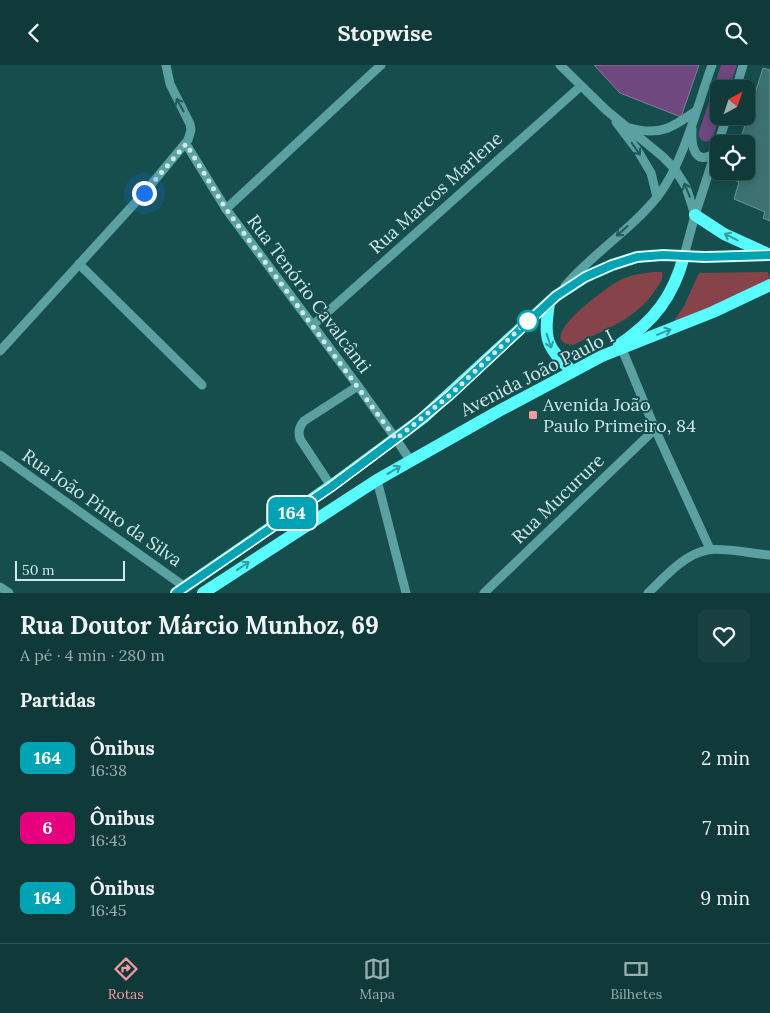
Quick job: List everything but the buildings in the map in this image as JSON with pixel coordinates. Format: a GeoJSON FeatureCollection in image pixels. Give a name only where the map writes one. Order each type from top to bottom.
{"type":"FeatureCollection","features":[{"type":"Feature","properties":{"kind":"main road"},"geometry":{"type":"LineString","coordinates":[[695,215],[724,234],[770,255]]}},
{"type":"Feature","properties":{"kind":"main road","name":"Avenida João Paulo I"},"geometry":{"type":"LineString","coordinates":[[180,590],[331,487],[396,439],[450,395],[553,299],[585,277],[612,265],[637,257],[663,255],[770,255]]}},
{"type":"Feature","properties":{"kind":"main road"},"geometry":{"type":"LineString","coordinates":[[602,356],[648,323],[662,307],[680,273],[684,256]]}},
{"type":"Feature","properties":{"kind":"main road","name":"Avenida João Paulo I"},"geometry":{"type":"LineString","coordinates":[[203,593],[410,460],[572,371],[602,356],[713,312],[770,285]]}},
{"type":"Feature","properties":{"kind":"main road"},"geometry":{"type":"LineString","coordinates":[[553,299],[546,323],[547,340],[556,356],[572,371]]}},
{"type":"Feature","properties":{"kind":"street"},"geometry":{"type":"LineString","coordinates":[[0,351],[186,144],[190,135],[190,124],[170,84],[166,65]]}},
{"type":"Feature","properties":{"kind":"street"},"geometry":{"type":"LineString","coordinates":[[226,209],[381,65]]}},
{"type":"Feature","properties":{"kind":"street"},"geometry":{"type":"LineString","coordinates":[[560,65],[606,110],[674,169],[686,187],[695,215]]}},
{"type":"Feature","properties":{"kind":"street"},"geometry":{"type":"LineString","coordinates":[[553,299],[583,267],[657,197],[668,182],[712,65]]}},
{"type":"Feature","properties":{"kind":"street"},"geometry":{"type":"LineString","coordinates":[[739,80],[743,65]]}},
{"type":"Feature","properties":{"kind":"street","name":"Rua Marcos Marlene"},"geometry":{"type":"LineString","coordinates":[[313,325],[581,86]]}},
{"type":"Feature","properties":{"kind":"street"},"geometry":{"type":"LineString","coordinates":[[606,110],[638,151],[651,173],[657,197]]}},
{"type":"Feature","properties":{"kind":"street"},"geometry":{"type":"LineString","coordinates":[[628,128],[652,133],[695,114]]}},
{"type":"Feature","properties":{"kind":"street"},"geometry":{"type":"LineString","coordinates":[[695,114],[691,138],[693,151],[701,157],[706,158],[710,156]]}},
{"type":"Feature","properties":{"kind":"street","name":"Rua Tenório Cavalcânti"},"geometry":{"type":"LineString","coordinates":[[186,144],[226,209],[358,386],[410,460]]}},
{"type":"Feature","properties":{"kind":"street"},"geometry":{"type":"LineString","coordinates":[[684,256],[710,168]]}},
{"type":"Feature","properties":{"kind":"street"},"geometry":{"type":"LineString","coordinates":[[79,264],[202,385]]}},
{"type":"Feature","properties":{"kind":"street"},"geometry":{"type":"LineString","coordinates":[[622,349],[655,429],[710,549]]}},
{"type":"Feature","properties":{"kind":"street"},"geometry":{"type":"LineString","coordinates":[[331,487],[300,439],[298,432],[304,421],[358,386]]}},
{"type":"Feature","properties":{"kind":"street","name":"Rua Mucurure"},"geometry":{"type":"LineString","coordinates":[[484,593],[655,429]]}},
{"type":"Feature","properties":{"kind":"street","name":"Rua João Pinto da Silva"},"geometry":{"type":"LineString","coordinates":[[0,455],[180,590]]}},
{"type":"Feature","properties":{"kind":"street"},"geometry":{"type":"LineString","coordinates":[[377,480],[406,593]]}},
{"type":"Feature","properties":{"kind":"street"},"geometry":{"type":"LineString","coordinates":[[648,593],[687,559],[698,552],[710,549],[770,555]]}},
{"type":"Feature","properties":{"kind":"street"},"geometry":{"type":"LineString","coordinates":[[0,587],[9,593]]}},
{"type":"Feature","properties":{"kind":"shaded area"},"geometry":{"type":"Polygon","coordinates":[[[594,65],[699,65],[681,117],[620,93],[594,65]]]}},
{"type":"Feature","properties":{"kind":"shaded area"},"geometry":{"type":"Polygon","coordinates":[[[662,272],[660,283],[648,299],[630,316],[608,329],[573,345],[563,341],[561,334],[567,324],[577,313],[613,284],[624,278],[662,272]]]}},
{"type":"Feature","properties":{"kind":"shaded area"},"geometry":{"type":"Polygon","coordinates":[[[768,272],[770,280],[669,328],[684,306],[699,273],[768,272]]]}},
{"type":"Feature","properties":{"kind":"waterway"},"geometry":{"type":"LineString","coordinates":[[724,80],[729,65]]}},
{"type":"Feature","properties":{"kind":"waterway"},"geometry":{"type":"LineString","coordinates":[[706,134],[710,122]]}},
{"type":"Feature","properties":{"kind":"bus line","name":"164"},"geometry":{"type":"LineString","coordinates":[[176,593],[331,487],[423,418],[556,296],[585,277],[612,265],[637,257],[663,255],[705,257],[770,255]]}},
{"type":"Feature","properties":{"kind":"place","name":"Avenida João Paulo Primeiro, 84"},"geometry":{"type":"Point","coordinates":[533,415]}},
{"type":"Feature","properties":{"kind":"route"},"geometry":{"type":"LineString","coordinates":[[144,193],[186,144],[226,209],[396,439],[450,395],[530,319],[528,321]]}}]}
